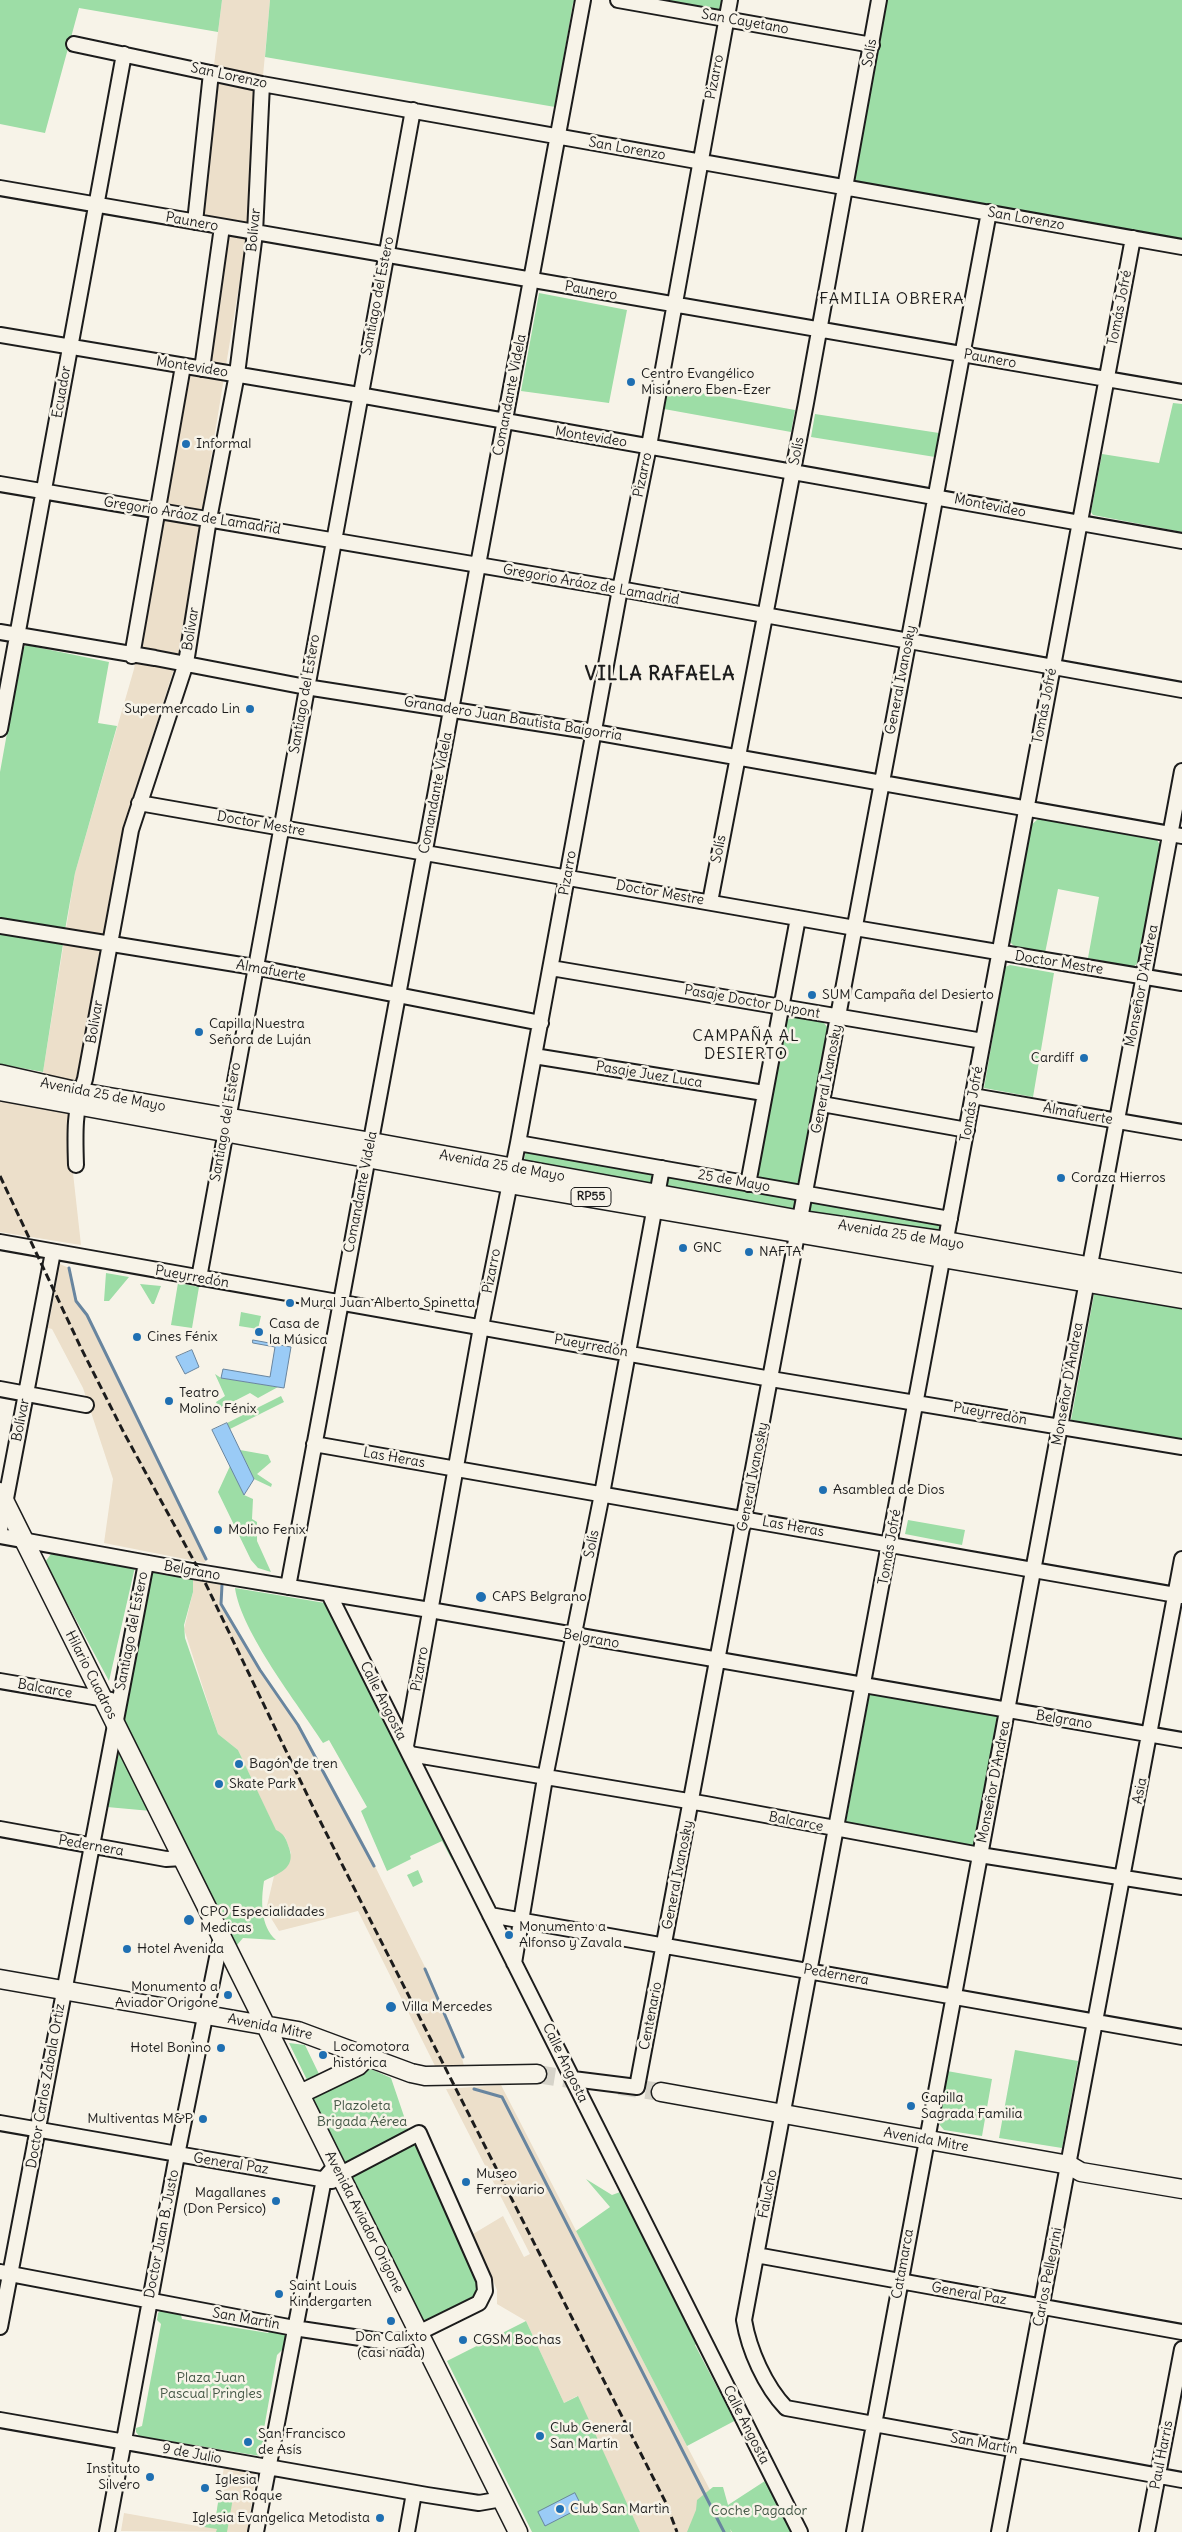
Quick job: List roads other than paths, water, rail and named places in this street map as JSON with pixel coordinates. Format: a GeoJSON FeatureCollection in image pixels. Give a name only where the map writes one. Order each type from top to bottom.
{"type":"FeatureCollection","features":[{"type":"Feature","properties":{"kind":"main road","name":"Avenida 25 de Mayo"},"geometry":{"type":"LineString","coordinates":[[0,1074],[79,1099]]}},
{"type":"Feature","properties":{"kind":"main road","name":"Avenida 25 de Mayo"},"geometry":{"type":"LineString","coordinates":[[0,1091],[79,1099],[799,1226],[944,1248],[1089,1274],[1182,1283]]}},
{"type":"Feature","properties":{"kind":"main road","name":"Avenida 25 de Mayo"},"geometry":{"type":"LineString","coordinates":[[1089,1274],[1182,1299]]}},
{"type":"Feature","properties":{"kind":"main road","name":"Hilario Cuadros"},"geometry":{"type":"LineString","coordinates":[[3,1497],[112,1700],[115,1722],[183,1858]]}},
{"type":"Feature","properties":{"kind":"main road","name":"Avenida Aviador Origone"},"geometry":{"type":"LineString","coordinates":[[183,1858],[300,2094],[335,2176],[420,2332],[518,2532]]}},
{"type":"Feature","properties":{"kind":"main road","name":"Avenida Mitre"},"geometry":{"type":"LineString","coordinates":[[0,1979],[267,2025],[319,2037],[394,2068],[425,2076],[537,2074]]}},
{"type":"Feature","properties":{"kind":"main road"},"geometry":{"type":"LineString","coordinates":[[300,2094],[358,2066],[368,2056]]}},
{"type":"Feature","properties":{"kind":"main road","name":"Avenida Mitre"},"geometry":{"type":"LineString","coordinates":[[661,2092],[1069,2165],[1082,2172],[1182,2190]]}},
{"type":"Feature","properties":{"kind":"main road","name":"Avenida Mitre"},"geometry":{"type":"LineString","coordinates":[[1069,2165],[1084,2161],[1182,2179]]}},
{"type":"Feature","properties":{"kind":"street","name":"Comandante Videla"},"geometry":{"type":"LineString","coordinates":[[288,1587],[583,0]]}},
{"type":"Feature","properties":{"kind":"street","name":"San Cayetano"},"geometry":{"type":"LineString","coordinates":[[618,0],[872,45]]}},
{"type":"Feature","properties":{"kind":"street","name":"Pizarro"},"geometry":{"type":"LineString","coordinates":[[408,1750],[430,1610],[481,1327],[518,1143],[620,589],[649,446],[730,0]]}},
{"type":"Feature","properties":{"kind":"street","name":"Solís"},"geometry":{"type":"LineString","coordinates":[[710,902],[793,471],[879,0]]}},
{"type":"Feature","properties":{"kind":"street","name":"San Lorenzo"},"geometry":{"type":"LineString","coordinates":[[74,44],[262,84],[1182,247]]}},
{"type":"Feature","properties":{"kind":"street","name":"Ecuador"},"geometry":{"type":"LineString","coordinates":[[0,729],[124,54]]}},
{"type":"Feature","properties":{"kind":"street"},"geometry":{"type":"LineString","coordinates":[[195,222],[211,73]]}},
{"type":"Feature","properties":{"kind":"street","name":"Bolívar"},"geometry":{"type":"LineString","coordinates":[[76,1166],[74,1124],[85,1080],[108,945],[131,830],[186,664],[209,519],[237,374],[255,233],[262,84]]}},
{"type":"Feature","properties":{"kind":"street","name":"Santiago del Estero"},"geometry":{"type":"LineString","coordinates":[[199,1278],[254,967],[282,828],[306,687],[412,110]]}},
{"type":"Feature","properties":{"kind":"street","name":"Paunero"},"geometry":{"type":"LineString","coordinates":[[0,188],[1182,392]]}},
{"type":"Feature","properties":{"kind":"street","name":"General Ivanosky"},"geometry":{"type":"LineString","coordinates":[[665,1945],[989,212]]}},
{"type":"Feature","properties":{"kind":"street"},"geometry":{"type":"LineString","coordinates":[[202,368],[222,227]]}},
{"type":"Feature","properties":{"kind":"street","name":"Tomás Jofré"},"geometry":{"type":"LineString","coordinates":[[811,1970],[835,1830],[891,1544],[1025,809],[1133,238]]}},
{"type":"Feature","properties":{"kind":"street","name":"Montevideo"},"geometry":{"type":"LineString","coordinates":[[0,335],[359,395],[1182,541]]}},
{"type":"Feature","properties":{"kind":"street"},"geometry":{"type":"LineString","coordinates":[[132,656],[183,366]]}},
{"type":"Feature","properties":{"kind":"street","name":"Gregorio Aráoz de Lamadrid"},"geometry":{"type":"LineString","coordinates":[[0,484],[620,589],[1182,690]]}},
{"type":"Feature","properties":{"kind":"street","name":"Granadero Juan Bautista Baigorria"},"geometry":{"type":"LineString","coordinates":[[0,632],[306,687],[452,708],[594,732],[1176,835]]}},
{"type":"Feature","properties":{"kind":"street","name":"Monseñor D'Andrea"},"geometry":{"type":"LineString","coordinates":[[952,1997],[1008,1711],[1116,1120],[1144,977],[1176,835],[1182,771]]}},
{"type":"Feature","properties":{"kind":"street","name":"Doctor Mestre"},"geometry":{"type":"LineString","coordinates":[[139,802],[855,928],[1182,983]]}},
{"type":"Feature","properties":{"kind":"street"},"geometry":{"type":"LineString","coordinates":[[748,1184],[798,918]]}},
{"type":"Feature","properties":{"kind":"street","name":"Almafuerte"},"geometry":{"type":"LineString","coordinates":[[0,926],[108,945],[254,967],[540,1022]]}},
{"type":"Feature","properties":{"kind":"street","name":"Pasaje Doctor Dupont"},"geometry":{"type":"LineString","coordinates":[[551,968],[983,1041]]}},
{"type":"Feature","properties":{"kind":"street","name":"Pasaje Juez Luca"},"geometry":{"type":"LineString","coordinates":[[534,1056],[764,1093]]}},
{"type":"Feature","properties":{"kind":"street","name":"Almafuerte"},"geometry":{"type":"LineString","coordinates":[[973,1096],[1182,1132]]}},
{"type":"Feature","properties":{"kind":"street"},"geometry":{"type":"LineString","coordinates":[[822,1104],[967,1130]]}},
{"type":"Feature","properties":{"kind":"street","name":"25 de Mayo"},"geometry":{"type":"LineString","coordinates":[[518,1143],[950,1219]]}},
{"type":"Feature","properties":{"kind":"street","name":"Solís"},"geometry":{"type":"LineString","coordinates":[[514,1963],[545,1778],[602,1494],[662,1168]]}},
{"type":"Feature","properties":{"kind":"street","name":"Pueyrredón"},"geometry":{"type":"LineString","coordinates":[[0,1242],[771,1379],[1182,1447]]}},
{"type":"Feature","properties":{"kind":"street","name":"Bolívar"},"geometry":{"type":"LineString","coordinates":[[0,1530],[3,1497],[26,1394],[53,1252]]}},
{"type":"Feature","properties":{"kind":"street"},"geometry":{"type":"LineString","coordinates":[[0,1389],[86,1405]]}},
{"type":"Feature","properties":{"kind":"street","name":"Las Heras"},"geometry":{"type":"LineString","coordinates":[[314,1444],[745,1518],[1179,1596]]}},
{"type":"Feature","properties":{"kind":"street","name":"Belgrano"},"geometry":{"type":"LineString","coordinates":[[0,1536],[146,1563],[1182,1740]]}},
{"type":"Feature","properties":{"kind":"street","name":"Asia"},"geometry":{"type":"LineString","coordinates":[[1095,2022],[1150,1735],[1179,1596],[1182,1559]]}},
{"type":"Feature","properties":{"kind":"street","name":"Santiago del Estero"},"geometry":{"type":"LineString","coordinates":[[112,1700],[146,1563]]}},
{"type":"Feature","properties":{"kind":"street","name":"Calle Angosta"},"geometry":{"type":"LineString","coordinates":[[329,1594],[800,2532]]}},
{"type":"Feature","properties":{"kind":"street","name":"Balcarce"},"geometry":{"type":"LineString","coordinates":[[0,1681],[112,1700]]}},
{"type":"Feature","properties":{"kind":"street"},"geometry":{"type":"LineString","coordinates":[[92,1846],[115,1722]]}},
{"type":"Feature","properties":{"kind":"street","name":"Balcarce"},"geometry":{"type":"LineString","coordinates":[[408,1750],[545,1778],[692,1802],[835,1830],[1182,1887]]}},
{"type":"Feature","properties":{"kind":"street","name":"Pedernera"},"geometry":{"type":"LineString","coordinates":[[0,1830],[166,1859],[183,1858]]}},
{"type":"Feature","properties":{"kind":"street","name":"Doctor Carlos Zabala Ortiz"},"geometry":{"type":"LineString","coordinates":[[0,2327],[5,2273],[38,2130],[63,1990],[92,1846]]}},
{"type":"Feature","properties":{"kind":"street","name":"Pedernera"},"geometry":{"type":"LineString","coordinates":[[490,1915],[811,1970],[952,1997],[1182,2037]]}},
{"type":"Feature","properties":{"kind":"street","name":"Doctor Juan B. Justo"},"geometry":{"type":"LineString","coordinates":[[107,2532],[177,2155],[221,1938]]}},
{"type":"Feature","properties":{"kind":"street","name":"Centenario"},"geometry":{"type":"LineString","coordinates":[[573,2078],[637,2087],[665,1945]]}},
{"type":"Feature","properties":{"kind":"street","name":"Falucho"},"geometry":{"type":"LineString","coordinates":[[786,2408],[774,2396],[747,2336],[744,2320],[811,1970]]}},
{"type":"Feature","properties":{"kind":"street","name":"Catamarca"},"geometry":{"type":"LineString","coordinates":[[854,2532],[952,1997]]}},
{"type":"Feature","properties":{"kind":"street","name":"Carlos Pellegrini"},"geometry":{"type":"LineString","coordinates":[[999,2532],[1095,2022]]}},
{"type":"Feature","properties":{"kind":"street","name":"General Paz"},"geometry":{"type":"LineString","coordinates":[[0,2123],[177,2155],[335,2176]]}},
{"type":"Feature","properties":{"kind":"street","name":"San Martín"},"geometry":{"type":"LineString","coordinates":[[5,2273],[150,2302],[294,2328],[387,2342],[404,2340],[479,2302],[484,2297],[484,2280],[418,2133],[335,2176]]}},
{"type":"Feature","properties":{"kind":"street"},"geometry":{"type":"LineString","coordinates":[[256,2532],[294,2328],[335,2176]]}},
{"type":"Feature","properties":{"kind":"street","name":"General Paz"},"geometry":{"type":"LineString","coordinates":[[756,2255],[1182,2332]]}},
{"type":"Feature","properties":{"kind":"street","name":"Paul Harris"},"geometry":{"type":"LineString","coordinates":[[1147,2532],[1182,2349]]}},
{"type":"Feature","properties":{"kind":"street","name":"San Martín"},"geometry":{"type":"LineString","coordinates":[[786,2408],[1182,2480]]}},
{"type":"Feature","properties":{"kind":"street","name":"9 de Julio"},"geometry":{"type":"LineString","coordinates":[[0,2420],[414,2493],[479,2503],[502,2499]]}},
{"type":"Feature","properties":{"kind":"street"},"geometry":{"type":"LineString","coordinates":[[407,2532],[414,2493]]}},
{"type":"Feature","properties":{"kind":"water"},"geometry":{"type":"Polygon","coordinates":[[[253,1340],[291,1347],[284,1388],[221,1378],[223,1369],[270,1377],[275,1347],[253,1343],[253,1340]]]}},
{"type":"Feature","properties":{"kind":"water"},"geometry":{"type":"Polygon","coordinates":[[[192,1350],[199,1367],[185,1374],[176,1357],[192,1350]]]}},
{"type":"Feature","properties":{"kind":"water"},"geometry":{"type":"Polygon","coordinates":[[[227,1423],[254,1479],[244,1495],[212,1430],[227,1423]]]}},
{"type":"Feature","properties":{"kind":"water","name":"Club San Martìn"},"geometry":{"type":"Polygon","coordinates":[[[575,2493],[582,2507],[545,2526],[538,2512],[575,2493]]]}},
{"type":"Feature","properties":{"kind":"waterway"},"geometry":{"type":"LineString","coordinates":[[69,1268],[76,1301],[87,1315],[206,1559]]}},
{"type":"Feature","properties":{"kind":"waterway"},"geometry":{"type":"LineString","coordinates":[[222,1585],[221,1604],[260,1670],[298,1725],[374,1866]]}},
{"type":"Feature","properties":{"kind":"waterway"},"geometry":{"type":"LineString","coordinates":[[425,1969],[463,2057]]}},
{"type":"Feature","properties":{"kind":"waterway"},"geometry":{"type":"LineString","coordinates":[[474,2089],[502,2097],[724,2532]]}},
{"type":"Feature","properties":{"kind":"tunnel"},"geometry":{"type":"LineString","coordinates":[[537,2074],[588,2082]]}},
{"type":"Feature","properties":{"kind":"tunnel"},"geometry":{"type":"LineString","coordinates":[[619,2086],[661,2092]]}},
{"type":"Feature","properties":{"kind":"railway"},"geometry":{"type":"LineString","coordinates":[[0,1176],[81,1348],[124,1433],[200,1572],[314,1809],[666,2503],[677,2532]]}},
{"type":"Feature","properties":{"kind":"place","name":"Centro Evangélico Misionero Eben-Ezer"},"geometry":{"type":"Point","coordinates":[631,382]}},
{"type":"Feature","properties":{"kind":"place","name":"Informal"},"geometry":{"type":"Point","coordinates":[186,444]}},
{"type":"Feature","properties":{"kind":"place","name":"Supermercado Lin"},"geometry":{"type":"Point","coordinates":[250,709]}},
{"type":"Feature","properties":{"kind":"place","name":"SUM Campaña del Desierto"},"geometry":{"type":"Point","coordinates":[812,995]}},
{"type":"Feature","properties":{"kind":"place","name":"Capilla Nuestra Señora de Luján"},"geometry":{"type":"Point","coordinates":[199,1032]}},
{"type":"Feature","properties":{"kind":"place","name":"Cardiff"},"geometry":{"type":"Point","coordinates":[1084,1058]}},
{"type":"Feature","properties":{"kind":"place","name":"Coraza Hierros"},"geometry":{"type":"Point","coordinates":[1061,1178]}},
{"type":"Feature","properties":{"kind":"place","name":"GNC"},"geometry":{"type":"Point","coordinates":[683,1248]}},
{"type":"Feature","properties":{"kind":"place","name":"NAFTA"},"geometry":{"type":"Point","coordinates":[749,1252]}},
{"type":"Feature","properties":{"kind":"place","name":"Mural Juan Alberto Spinetta"},"geometry":{"type":"Point","coordinates":[290,1303]}},
{"type":"Feature","properties":{"kind":"place","name":"Casa de la Música"},"geometry":{"type":"Point","coordinates":[259,1332]}},
{"type":"Feature","properties":{"kind":"place","name":"Cines Fénix"},"geometry":{"type":"Point","coordinates":[137,1337]}},
{"type":"Feature","properties":{"kind":"place","name":"Teatro Molino Fénix"},"geometry":{"type":"Point","coordinates":[169,1401]}},
{"type":"Feature","properties":{"kind":"place","name":"Asamblea de Dios"},"geometry":{"type":"Point","coordinates":[823,1490]}},
{"type":"Feature","properties":{"kind":"place","name":"Molino Fenix"},"geometry":{"type":"Point","coordinates":[218,1530]}},
{"type":"Feature","properties":{"kind":"place","name":"CAPS Belgrano"},"geometry":{"type":"Point","coordinates":[481,1597]}},
{"type":"Feature","properties":{"kind":"place","name":"Bagón de tren"},"geometry":{"type":"Point","coordinates":[239,1764]}},
{"type":"Feature","properties":{"kind":"place","name":"Skate Park"},"geometry":{"type":"Point","coordinates":[219,1784]}},
{"type":"Feature","properties":{"kind":"place","name":"CPO Especialidades Medicas"},"geometry":{"type":"Point","coordinates":[189,1920]}},
{"type":"Feature","properties":{"kind":"place","name":"Monumento a Alfonso y Zavala"},"geometry":{"type":"Point","coordinates":[509,1935]}},
{"type":"Feature","properties":{"kind":"place","name":"Hotel Avenida"},"geometry":{"type":"Point","coordinates":[127,1949]}},
{"type":"Feature","properties":{"kind":"place","name":"Monumento a Aviador Origone"},"geometry":{"type":"Point","coordinates":[228,1995]}},
{"type":"Feature","properties":{"kind":"place","name":"Villa Mercedes"},"geometry":{"type":"Point","coordinates":[391,2007]}},
{"type":"Feature","properties":{"kind":"place","name":"Hotel Bonino"},"geometry":{"type":"Point","coordinates":[221,2048]}},
{"type":"Feature","properties":{"kind":"place","name":"Locomotora histórica"},"geometry":{"type":"Point","coordinates":[323,2055]}},
{"type":"Feature","properties":{"kind":"place","name":"Capilla Sagrada Familia"},"geometry":{"type":"Point","coordinates":[911,2106]}},
{"type":"Feature","properties":{"kind":"place","name":"Multiventas M&P"},"geometry":{"type":"Point","coordinates":[203,2119]}},
{"type":"Feature","properties":{"kind":"place","name":"Museo Ferroviario"},"geometry":{"type":"Point","coordinates":[466,2182]}},
{"type":"Feature","properties":{"kind":"place","name":"Magallanes (Don Persico)"},"geometry":{"type":"Point","coordinates":[276,2201]}},
{"type":"Feature","properties":{"kind":"place","name":"Saint Louis Kindergarten"},"geometry":{"type":"Point","coordinates":[279,2294]}},
{"type":"Feature","properties":{"kind":"place","name":"Don Calixto (casi nada)"},"geometry":{"type":"Point","coordinates":[391,2321]}},
{"type":"Feature","properties":{"kind":"place","name":"CGSM Bochas"},"geometry":{"type":"Point","coordinates":[463,2340]}},
{"type":"Feature","properties":{"kind":"place","name":"Club General San Martín"},"geometry":{"type":"Point","coordinates":[540,2436]}},
{"type":"Feature","properties":{"kind":"place","name":"San Francisco de Asís"},"geometry":{"type":"Point","coordinates":[248,2442]}},
{"type":"Feature","properties":{"kind":"place","name":"Instituto Silvero"},"geometry":{"type":"Point","coordinates":[150,2477]}},
{"type":"Feature","properties":{"kind":"place","name":"Iglesia San Roque"},"geometry":{"type":"Point","coordinates":[205,2488]}},
{"type":"Feature","properties":{"kind":"place","name":"Club San Martìn"},"geometry":{"type":"Point","coordinates":[560,2509]}},
{"type":"Feature","properties":{"kind":"place","name":"Iglesia Evangelica Metodista"},"geometry":{"type":"Point","coordinates":[380,2518]}},
{"type":"Feature","properties":{"kind":"district","name":"FAMILIA OBRERA"},"geometry":{"type":"Point","coordinates":[892,299]}},
{"type":"Feature","properties":{"kind":"district","name":"VILLA RAFAELA"},"geometry":{"type":"Point","coordinates":[660,675]}},
{"type":"Feature","properties":{"kind":"district","name":"CAMPAÑA AL DESIERTO"},"geometry":{"type":"Point","coordinates":[746,1045]}},
{"type":"Feature","properties":{"kind":"park label","name":"Plazoleta Brigada Aérea"},"geometry":{"type":"Point","coordinates":[362,2114]}},
{"type":"Feature","properties":{"kind":"park label","name":"Plaza Juan Pascual Pringles"},"geometry":{"type":"Point","coordinates":[211,2386]}},
{"type":"Feature","properties":{"kind":"park label","name":"Coche Pagador"},"geometry":{"type":"Point","coordinates":[759,2511]}}]}
